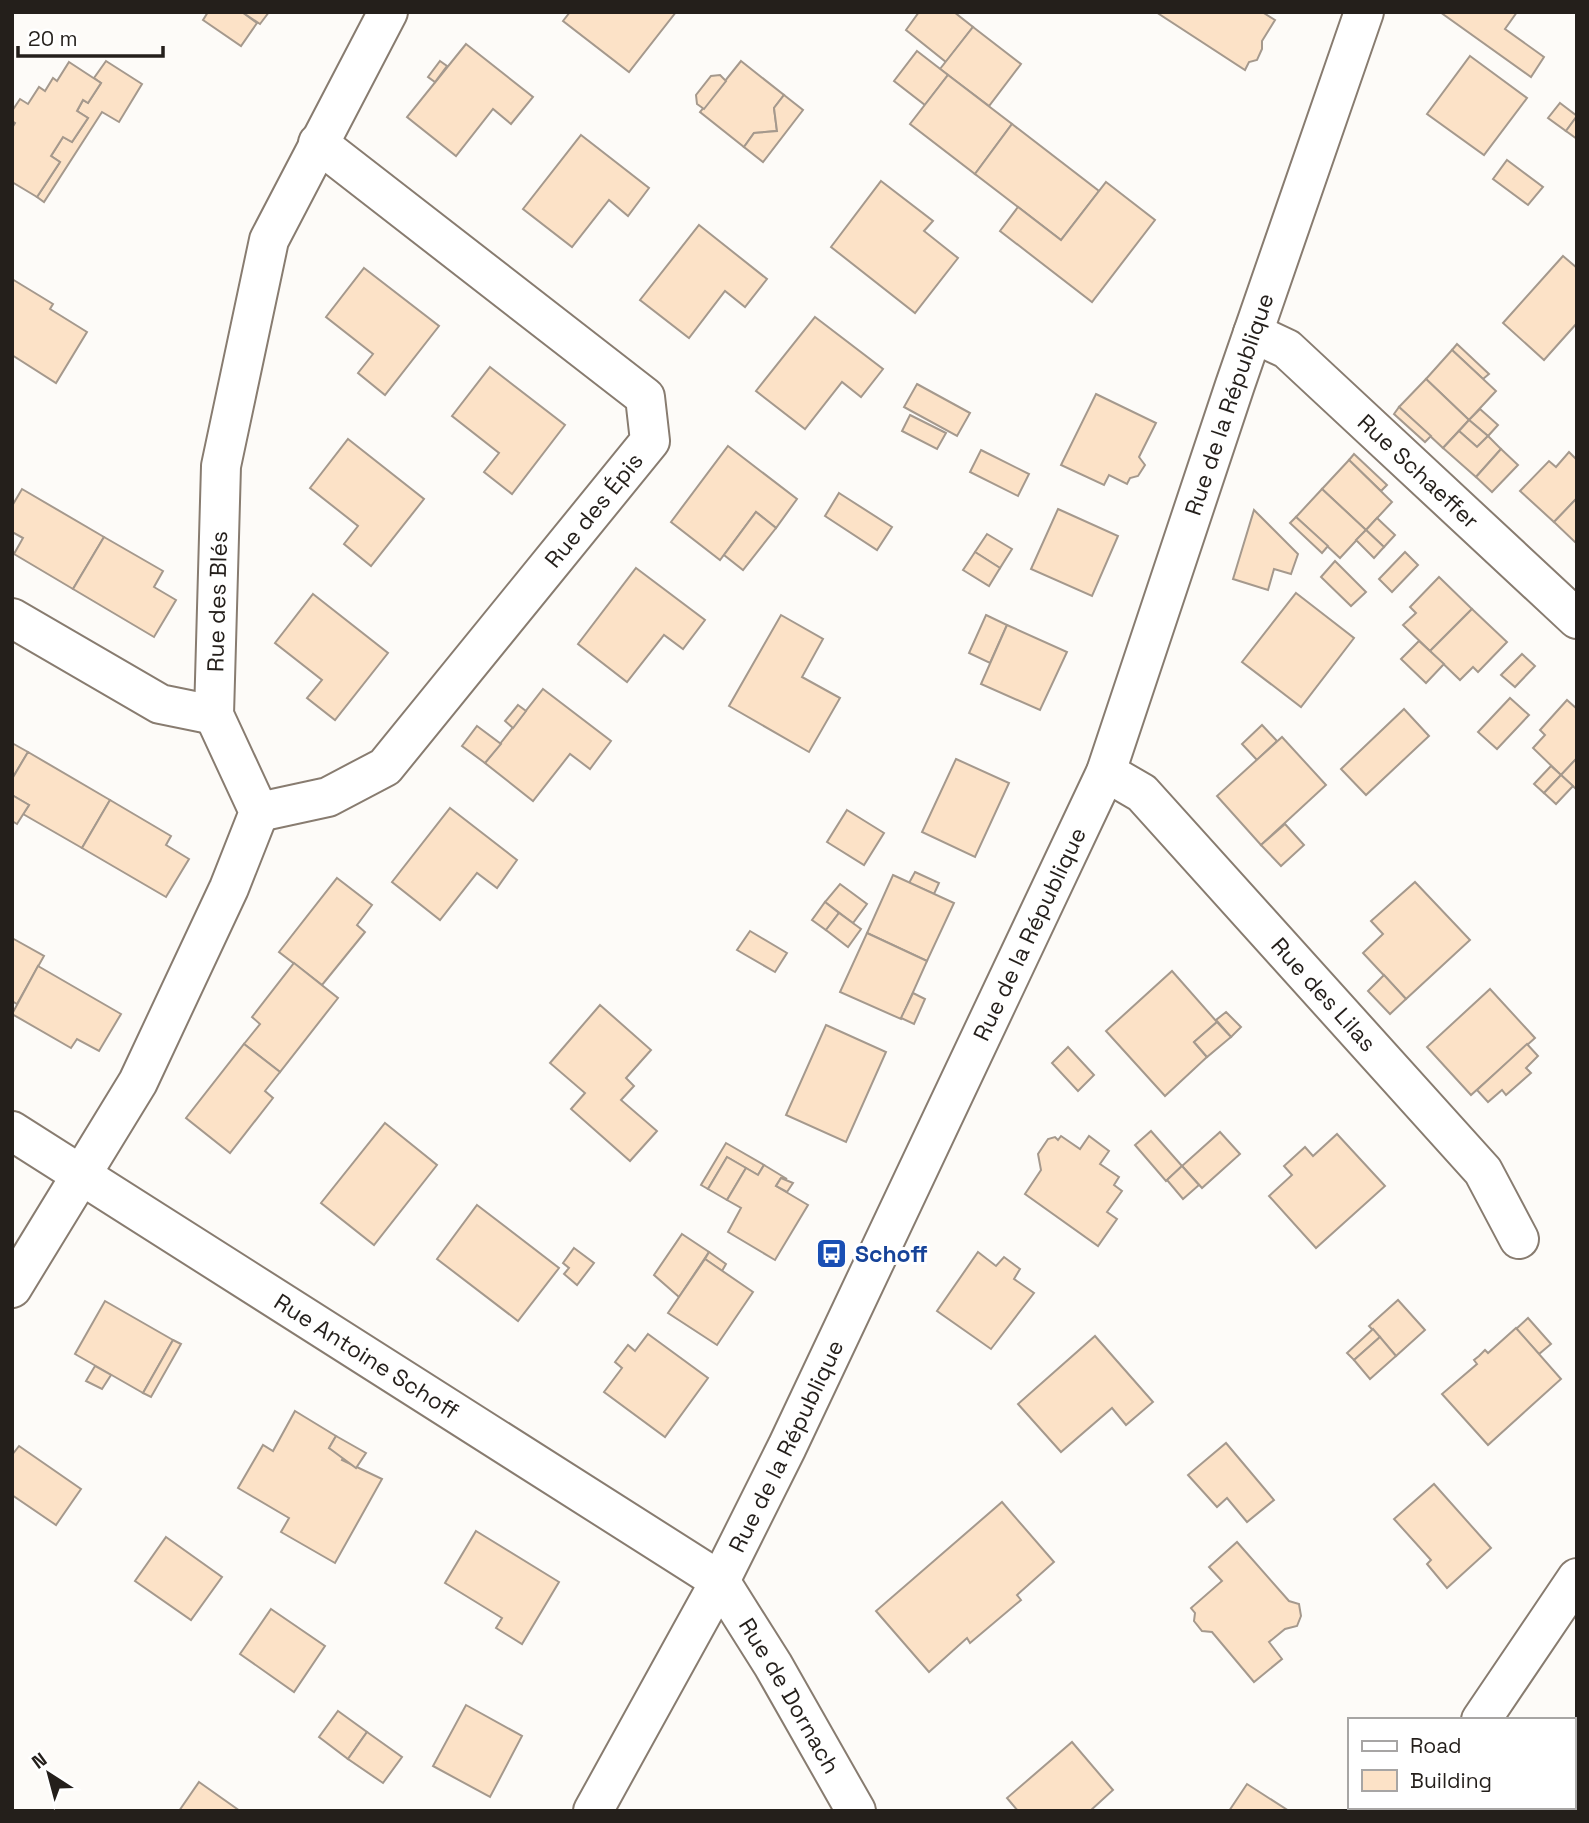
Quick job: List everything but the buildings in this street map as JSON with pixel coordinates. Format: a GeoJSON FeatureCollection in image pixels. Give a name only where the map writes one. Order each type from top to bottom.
{"type":"FeatureCollection","features":[{"type":"Feature","properties":{"kind":"street","name":"Rue des Blés"},"geometry":{"type":"LineString","coordinates":[[259,812],[214,715],[222,466],[269,240],[388,12]]}},
{"type":"Feature","properties":{"kind":"street","name":"Rue de la République"},"geometry":{"type":"LineString","coordinates":[[593,1811],[720,1581],[1106,772],[1364,12]]}},
{"type":"Feature","properties":{"kind":"street","name":"Rue des Épis"},"geometry":{"type":"LineString","coordinates":[[259,812],[328,797],[385,767],[650,441],[645,397],[318,143]]}},
{"type":"Feature","properties":{"kind":"street","name":"Rue Schaeffer"},"geometry":{"type":"LineString","coordinates":[[1253,333],[1287,349],[1577,619]]}},
{"type":"Feature","properties":{"kind":"street"},"geometry":{"type":"LineString","coordinates":[[12,618],[160,704],[214,715]]}},
{"type":"Feature","properties":{"kind":"street","name":"Rue des Lilas"},"geometry":{"type":"LineString","coordinates":[[1106,772],[1142,793],[1483,1171],[1519,1239]]}},
{"type":"Feature","properties":{"kind":"street"},"geometry":{"type":"LineString","coordinates":[[12,1288],[138,1082],[229,888],[259,812]]}},
{"type":"Feature","properties":{"kind":"street","name":"Rue Antoine Schoff"},"geometry":{"type":"LineString","coordinates":[[12,1131],[720,1581]]}},
{"type":"Feature","properties":{"kind":"street"},"geometry":{"type":"LineString","coordinates":[[1482,1718],[1577,1578]]}},
{"type":"Feature","properties":{"kind":"street","name":"Rue de Dornach"},"geometry":{"type":"LineString","coordinates":[[720,1581],[773,1665],[856,1811]]}},
{"type":"Feature","properties":{"kind":"place","name":"Schoff"},"geometry":{"type":"Point","coordinates":[832,1254]}}]}
